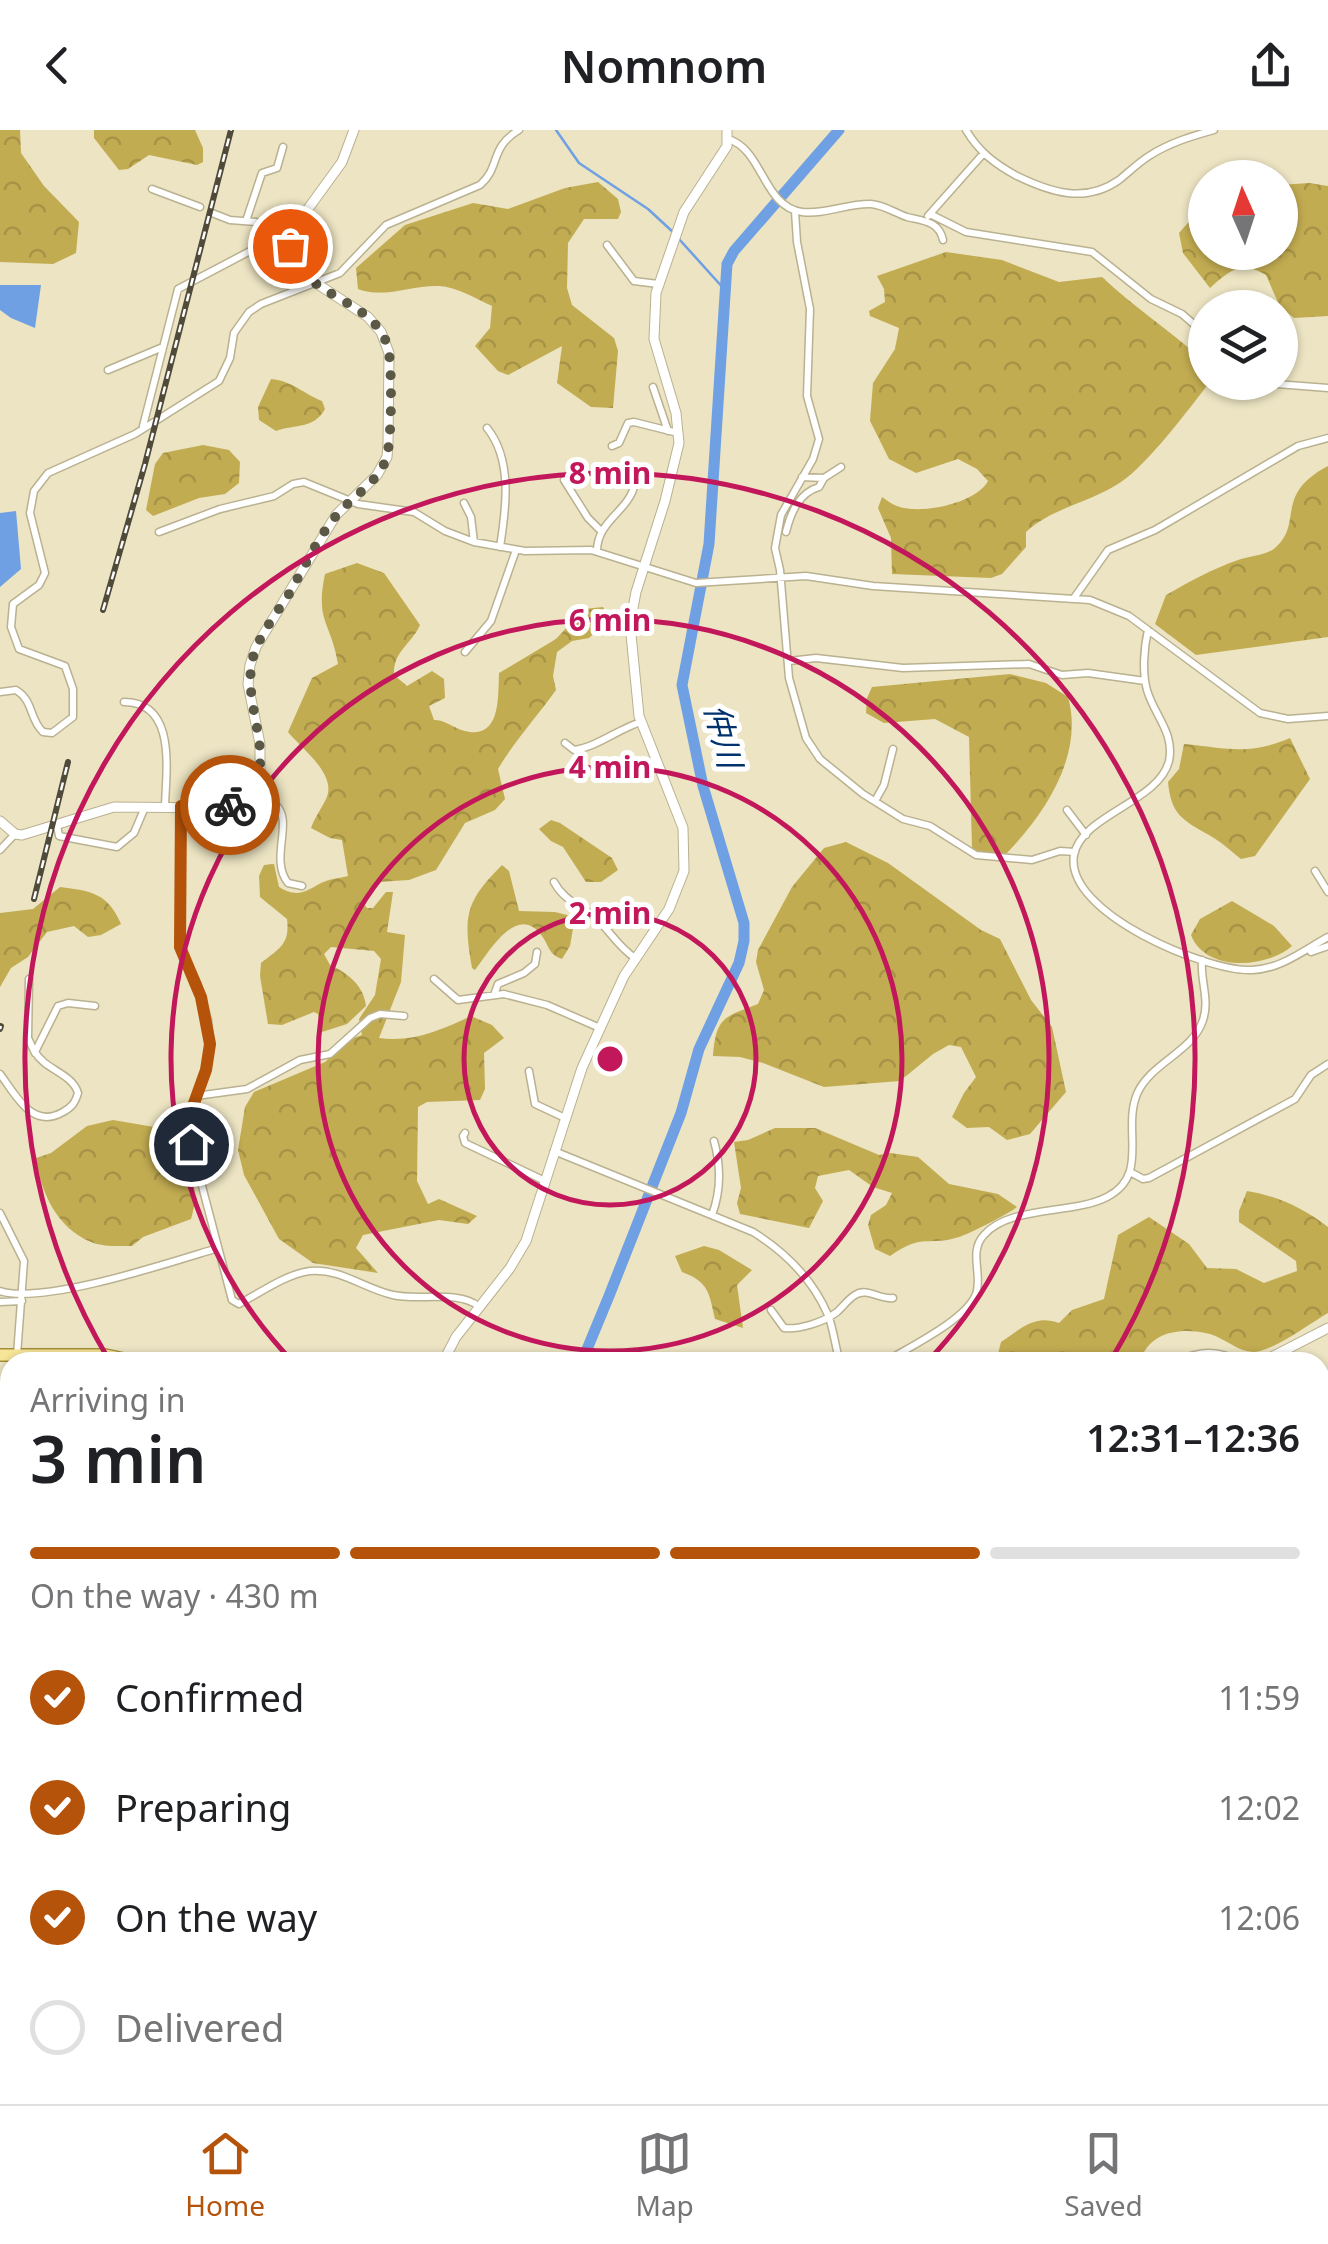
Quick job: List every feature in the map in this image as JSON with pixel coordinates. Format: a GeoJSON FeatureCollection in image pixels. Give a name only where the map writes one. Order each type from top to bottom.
{"type":"FeatureCollection","features":[{"type":"Feature","properties":{"kind":"street"},"geometry":{"type":"LineString","coordinates":[[143,428],[178,289],[285,238],[342,162],[354,130]]}},
{"type":"Feature","properties":{"kind":"street"},"geometry":{"type":"LineString","coordinates":[[0,692],[16,690],[24,695],[34,721],[44,732],[52,733],[73,717],[74,689],[65,666],[19,649],[11,626],[13,604],[38,585],[45,573],[30,513],[40,481],[48,473],[143,428],[219,381],[225,373],[234,333],[249,312],[340,273],[386,225],[480,185],[489,177],[500,146],[519,130]]}},
{"type":"Feature","properties":{"kind":"street"},"geometry":{"type":"LineString","coordinates":[[966,130],[1000,167],[1034,185],[1072,194],[1100,190],[1152,154],[1214,130]]}},
{"type":"Feature","properties":{"kind":"street"},"geometry":{"type":"LineString","coordinates":[[448,1352],[526,1241],[565,1118],[600,1028],[635,958],[669,909],[681,884],[686,858],[680,818],[642,722],[629,634],[630,615],[676,461],[654,338],[658,284],[684,212],[728,134],[742,143],[775,194],[795,210],[813,212],[872,204],[927,217],[966,232],[1092,252],[1151,299],[1188,319]]}},
{"type":"Feature","properties":{"kind":"street"},"geometry":{"type":"LineString","coordinates":[[246,221],[262,172],[277,168],[282,147]]}},
{"type":"Feature","properties":{"kind":"street"},"geometry":{"type":"LineString","coordinates":[[927,217],[984,154]]}},
{"type":"Feature","properties":{"kind":"street"},"geometry":{"type":"LineString","coordinates":[[152,189],[200,206]]}},
{"type":"Feature","properties":{"kind":"street"},"geometry":{"type":"LineString","coordinates":[[795,210],[810,321],[806,384],[819,439],[813,459],[786,504],[776,534],[792,694],[806,738],[820,759],[875,802],[911,823],[930,826],[976,855],[1032,860],[1060,851],[1075,852]]}},
{"type":"Feature","properties":{"kind":"street"},"geometry":{"type":"LineString","coordinates":[[0,850],[15,834],[100,809],[145,805],[218,808],[247,793],[261,765],[248,684],[256,647],[331,524],[377,475],[387,457],[389,353],[381,332],[368,317],[302,274],[285,238],[262,225],[224,219],[212,213]]}},
{"type":"Feature","properties":{"kind":"street"},"geometry":{"type":"LineString","coordinates":[[927,217],[941,231],[943,240]]}},
{"type":"Feature","properties":{"kind":"street"},"geometry":{"type":"LineString","coordinates":[[608,244],[634,280],[658,284]]}},
{"type":"Feature","properties":{"kind":"street"},"geometry":{"type":"LineString","coordinates":[[108,370],[163,346]]}},
{"type":"Feature","properties":{"kind":"street"},"geometry":{"type":"LineString","coordinates":[[1298,386],[1328,388]]}},
{"type":"Feature","properties":{"kind":"street"},"geometry":{"type":"LineString","coordinates":[[653,387],[673,432]]}},
{"type":"Feature","properties":{"kind":"street"},"geometry":{"type":"LineString","coordinates":[[612,446],[619,442],[628,424],[634,422],[673,432]]}},
{"type":"Feature","properties":{"kind":"street"},"geometry":{"type":"LineString","coordinates":[[486,428],[502,455],[506,505],[500,547]]}},
{"type":"Feature","properties":{"kind":"street"},"geometry":{"type":"LineString","coordinates":[[1074,598],[1108,550],[1155,530],[1288,451],[1328,438]]}},
{"type":"Feature","properties":{"kind":"street"},"geometry":{"type":"LineString","coordinates":[[786,532],[800,499],[841,466]]}},
{"type":"Feature","properties":{"kind":"street"},"geometry":{"type":"LineString","coordinates":[[802,477],[824,478]]}},
{"type":"Feature","properties":{"kind":"street"},"geometry":{"type":"LineString","coordinates":[[564,480],[600,530]]}},
{"type":"Feature","properties":{"kind":"street"},"geometry":{"type":"LineString","coordinates":[[160,532],[220,509],[274,496],[297,482],[350,501],[414,512],[474,542],[516,550],[597,551],[696,583],[815,576],[899,588],[1074,598],[1113,607],[1260,713],[1288,719],[1328,716]]}},
{"type":"Feature","properties":{"kind":"street"},"geometry":{"type":"LineString","coordinates":[[597,551],[600,530],[623,506],[635,483]]}},
{"type":"Feature","properties":{"kind":"street"},"geometry":{"type":"LineString","coordinates":[[464,502],[471,517],[474,542]]}},
{"type":"Feature","properties":{"kind":"street"},"geometry":{"type":"LineString","coordinates":[[465,652],[491,621],[516,550]]}},
{"type":"Feature","properties":{"kind":"street"},"geometry":{"type":"LineString","coordinates":[[1148,630],[1145,681],[1167,732],[1168,765],[1157,780],[1086,835],[1075,852],[1076,876],[1102,908],[1132,931],[1202,960],[1239,970],[1263,970],[1328,937]]}},
{"type":"Feature","properties":{"kind":"street"},"geometry":{"type":"LineString","coordinates":[[789,661],[816,658],[904,668],[1029,664],[1062,675],[1088,672],[1145,681]]}},
{"type":"Feature","properties":{"kind":"street"},"geometry":{"type":"LineString","coordinates":[[124,702],[147,709],[165,735],[164,806]]}},
{"type":"Feature","properties":{"kind":"street"},"geometry":{"type":"LineString","coordinates":[[565,743],[574,750],[586,748],[642,722]]}},
{"type":"Feature","properties":{"kind":"street"},"geometry":{"type":"LineString","coordinates":[[875,802],[884,785],[892,749]]}},
{"type":"Feature","properties":{"kind":"street"},"geometry":{"type":"LineString","coordinates":[[247,793],[253,798],[273,801],[280,808],[280,868],[288,883],[302,886]]}},
{"type":"Feature","properties":{"kind":"street"},"geometry":{"type":"LineString","coordinates":[[57,824],[63,839],[116,847],[134,833],[145,805]]}},
{"type":"Feature","properties":{"kind":"street"},"geometry":{"type":"LineString","coordinates":[[181,806],[180,947],[197,983],[210,1030],[206,1070],[187,1129],[235,1304],[302,1272],[318,1270],[390,1295],[463,1300],[478,1306]]}},
{"type":"Feature","properties":{"kind":"street"},"geometry":{"type":"LineString","coordinates":[[1068,810],[1086,835]]}},
{"type":"Feature","properties":{"kind":"street"},"geometry":{"type":"LineString","coordinates":[[0,821],[15,834]]}},
{"type":"Feature","properties":{"kind":"street"},"geometry":{"type":"LineString","coordinates":[[1314,871],[1328,892]]}},
{"type":"Feature","properties":{"kind":"street"},"geometry":{"type":"LineString","coordinates":[[554,882],[572,904],[596,918],[635,958]]}},
{"type":"Feature","properties":{"kind":"street"},"geometry":{"type":"LineString","coordinates":[[1311,952],[1328,946]]}},
{"type":"Feature","properties":{"kind":"street"},"geometry":{"type":"LineString","coordinates":[[494,995],[498,984],[535,964],[536,952]]}},
{"type":"Feature","properties":{"kind":"street"},"geometry":{"type":"LineString","coordinates":[[901,1352],[960,1314],[974,1299],[978,1290],[977,1247],[994,1227],[1036,1212],[1100,1200],[1121,1188],[1132,1172],[1137,1094],[1203,1021],[1206,998],[1202,960]]}},
{"type":"Feature","properties":{"kind":"street"},"geometry":{"type":"LineString","coordinates":[[0,1074],[33,1114],[56,1116],[74,1104],[78,1090],[74,1082],[43,1062],[30,1047],[29,979]]}},
{"type":"Feature","properties":{"kind":"street"},"geometry":{"type":"LineString","coordinates":[[434,979],[458,1000],[504,994],[547,1005],[600,1028]]}},
{"type":"Feature","properties":{"kind":"street"},"geometry":{"type":"LineString","coordinates":[[36,1054],[58,1006],[95,1006]]}},
{"type":"Feature","properties":{"kind":"street"},"geometry":{"type":"LineString","coordinates":[[196,1096],[248,1089],[300,1060],[330,1054],[370,1018],[380,1014],[404,1016]]}},
{"type":"Feature","properties":{"kind":"street"},"geometry":{"type":"LineString","coordinates":[[1132,1172],[1143,1179],[1150,1178],[1237,1132],[1295,1099],[1311,1075],[1328,1064]]}},
{"type":"Feature","properties":{"kind":"street"},"geometry":{"type":"LineString","coordinates":[[530,1071],[535,1104],[565,1118]]}},
{"type":"Feature","properties":{"kind":"street"},"geometry":{"type":"LineString","coordinates":[[465,1133],[465,1143],[545,1181]]}},
{"type":"Feature","properties":{"kind":"street"},"geometry":{"type":"LineString","coordinates":[[712,1215],[719,1191],[714,1141]]}},
{"type":"Feature","properties":{"kind":"street"},"geometry":{"type":"LineString","coordinates":[[554,1152],[753,1232],[779,1251],[810,1285],[828,1318],[837,1352]]}},
{"type":"Feature","properties":{"kind":"street"},"geometry":{"type":"LineString","coordinates":[[0,1214],[24,1261],[17,1352]]}},
{"type":"Feature","properties":{"kind":"street"},"geometry":{"type":"LineString","coordinates":[[0,1302],[129,1274],[218,1248]]}},
{"type":"Feature","properties":{"kind":"street"},"geometry":{"type":"LineString","coordinates":[[0,1291],[22,1298]]}},
{"type":"Feature","properties":{"kind":"street"},"geometry":{"type":"LineString","coordinates":[[770,1310],[786,1329],[828,1318],[856,1294],[867,1292],[882,1299],[893,1298]]}},
{"type":"Feature","properties":{"kind":"street"},"geometry":{"type":"LineString","coordinates":[[1281,1352],[1328,1328]]}},
{"type":"Feature","properties":{"kind":"green space"},"geometry":{"type":"Polygon","coordinates":[[[0,130],[20,130],[21,153],[44,186],[79,222],[76,253],[53,264],[0,262],[0,130]]]}},
{"type":"Feature","properties":{"kind":"green space"},"geometry":{"type":"Polygon","coordinates":[[[94,130],[195,130],[203,148],[203,162],[197,165],[149,155],[128,169],[119,170],[94,138],[94,130]]]}},
{"type":"Feature","properties":{"kind":"green space"},"geometry":{"type":"Polygon","coordinates":[[[598,182],[618,199],[621,212],[618,219],[584,219],[568,243],[567,288],[572,305],[614,338],[618,351],[613,408],[591,407],[557,383],[562,346],[508,375],[498,371],[475,346],[490,328],[492,306],[473,296],[439,286],[378,293],[358,289],[356,268],[405,225],[473,203],[508,209],[565,188],[598,182]]]}},
{"type":"Feature","properties":{"kind":"green space"},"geometry":{"type":"Polygon","coordinates":[[[1298,184],[1328,186],[1328,316],[1298,318],[1298,290],[1273,290],[1266,275],[1255,270],[1298,270],[1298,184]]]}},
{"type":"Feature","properties":{"kind":"green space"},"geometry":{"type":"Polygon","coordinates":[[[1188,223],[1188,259],[1183,253],[1179,233],[1188,223]]]}},
{"type":"Feature","properties":{"kind":"green space"},"geometry":{"type":"Polygon","coordinates":[[[946,252],[1002,260],[1059,282],[1102,277],[1188,348],[1188,400],[1196,400],[1132,474],[1026,532],[1026,547],[1002,574],[991,578],[892,574],[891,538],[878,508],[882,497],[907,508],[946,506],[972,496],[988,481],[977,469],[958,459],[916,473],[889,459],[870,421],[873,383],[895,349],[899,328],[870,316],[869,311],[885,302],[877,276],[946,252]]]}},
{"type":"Feature","properties":{"kind":"green space"},"geometry":{"type":"Polygon","coordinates":[[[1196,270],[1234,270],[1230,272],[1210,288],[1196,270]]]}},
{"type":"Feature","properties":{"kind":"green space"},"geometry":{"type":"Polygon","coordinates":[[[271,379],[322,401],[325,409],[310,423],[276,431],[259,420],[258,407],[271,379]]]}},
{"type":"Feature","properties":{"kind":"green space"},"geometry":{"type":"Polygon","coordinates":[[[203,445],[229,450],[240,462],[239,483],[225,494],[199,498],[153,516],[146,510],[155,464],[163,453],[203,445]]]}},
{"type":"Feature","properties":{"kind":"green space"},"geometry":{"type":"Polygon","coordinates":[[[1328,466],[1328,637],[1196,655],[1155,624],[1166,595],[1219,567],[1275,548],[1288,529],[1301,488],[1328,466]]]}},
{"type":"Feature","properties":{"kind":"green space"},"geometry":{"type":"Polygon","coordinates":[[[357,563],[384,573],[420,625],[399,654],[394,675],[407,686],[432,671],[444,679],[445,698],[429,706],[434,720],[465,731],[477,732],[491,723],[499,673],[556,639],[584,609],[603,607],[610,619],[589,638],[572,641],[557,652],[553,676],[556,690],[498,769],[505,799],[495,810],[465,823],[436,870],[409,880],[378,882],[363,903],[373,908],[386,892],[393,892],[387,932],[405,935],[401,982],[379,1038],[415,1037],[471,1016],[492,1025],[504,1038],[484,1053],[485,1089],[480,1100],[427,1102],[418,1107],[417,1181],[428,1204],[439,1199],[477,1216],[468,1224],[439,1220],[363,1235],[356,1248],[378,1273],[313,1263],[279,1239],[244,1175],[238,1150],[245,1107],[254,1092],[325,1062],[348,1040],[362,1035],[359,1019],[375,995],[381,959],[374,951],[331,947],[324,954],[330,965],[354,981],[366,1006],[347,1024],[322,1032],[314,1012],[282,1025],[268,1024],[260,976],[261,963],[282,945],[288,927],[287,919],[260,897],[259,876],[264,865],[274,864],[279,887],[291,892],[348,876],[342,840],[311,828],[326,799],[327,781],[317,763],[288,732],[312,678],[338,664],[323,612],[325,574],[357,563]]]}},
{"type":"Feature","properties":{"kind":"green space"},"geometry":{"type":"Polygon","coordinates":[[[1010,674],[1046,683],[1068,697],[1072,720],[1065,764],[1056,785],[1032,824],[1002,858],[982,855],[972,848],[969,737],[935,719],[884,723],[866,713],[872,687],[1010,674]]]}},
{"type":"Feature","properties":{"kind":"green space"},"geometry":{"type":"Polygon","coordinates":[[[1290,738],[1310,779],[1255,856],[1241,859],[1175,809],[1168,782],[1179,769],[1184,744],[1249,749],[1290,738]]]}},
{"type":"Feature","properties":{"kind":"green space"},"geometry":{"type":"Polygon","coordinates":[[[551,820],[612,858],[618,870],[601,882],[586,882],[563,847],[539,829],[551,820]]]}},
{"type":"Feature","properties":{"kind":"green space"},"geometry":{"type":"Polygon","coordinates":[[[846,842],[888,863],[981,930],[1000,939],[1031,1000],[1052,1027],[1066,1092],[1030,1134],[1007,1140],[989,1127],[967,1128],[952,1117],[976,1077],[961,1047],[949,1045],[900,1081],[824,1087],[763,1063],[713,1056],[724,1020],[758,1004],[764,990],[756,962],[758,950],[792,887],[824,848],[846,842]]]}},
{"type":"Feature","properties":{"kind":"green space"},"geometry":{"type":"Polygon","coordinates":[[[502,865],[509,871],[519,911],[575,917],[570,946],[562,959],[532,927],[523,924],[504,934],[475,970],[472,968],[470,911],[480,889],[502,865]]]}},
{"type":"Feature","properties":{"kind":"green space"},"geometry":{"type":"Polygon","coordinates":[[[60,887],[97,895],[110,906],[121,924],[88,937],[74,926],[47,932],[28,957],[11,968],[0,987],[0,913],[33,909],[60,887]]]}},
{"type":"Feature","properties":{"kind":"green space"},"geometry":{"type":"Polygon","coordinates":[[[1232,901],[1274,926],[1292,946],[1281,954],[1252,962],[1222,961],[1209,956],[1191,935],[1200,919],[1232,901]]]}},
{"type":"Feature","properties":{"kind":"green space"},"geometry":{"type":"Polygon","coordinates":[[[113,1120],[154,1127],[188,1168],[195,1191],[191,1219],[143,1237],[132,1246],[96,1244],[69,1228],[47,1196],[36,1158],[51,1153],[87,1126],[113,1120]]]}},
{"type":"Feature","properties":{"kind":"green space"},"geometry":{"type":"Polygon","coordinates":[[[775,1128],[815,1128],[879,1155],[918,1157],[949,1184],[998,1194],[1017,1207],[964,1235],[919,1242],[890,1256],[875,1249],[868,1225],[871,1215],[886,1205],[892,1193],[873,1187],[849,1170],[818,1176],[815,1188],[823,1201],[809,1228],[740,1214],[737,1203],[741,1188],[734,1142],[775,1128]]]}},
{"type":"Feature","properties":{"kind":"green space"},"geometry":{"type":"Polygon","coordinates":[[[1247,1191],[1290,1204],[1328,1227],[1328,1313],[1285,1340],[1253,1352],[1210,1334],[1188,1331],[1158,1338],[1144,1352],[998,1352],[1001,1342],[1022,1328],[1042,1320],[1059,1323],[1072,1310],[1104,1299],[1118,1235],[1149,1217],[1189,1244],[1207,1268],[1236,1269],[1264,1283],[1297,1271],[1296,1261],[1239,1222],[1247,1191]]]}},
{"type":"Feature","properties":{"kind":"green space"},"geometry":{"type":"Polygon","coordinates":[[[704,1246],[719,1250],[752,1270],[737,1285],[743,1328],[715,1319],[706,1290],[698,1280],[682,1272],[675,1256],[704,1246]]]}},
{"type":"Feature","properties":{"kind":"water"},"geometry":{"type":"Polygon","coordinates":[[[0,285],[41,285],[35,328],[0,310],[0,285]]]}},
{"type":"Feature","properties":{"kind":"water"},"geometry":{"type":"Polygon","coordinates":[[[16,511],[21,569],[0,587],[0,513],[16,511]]]}},
{"type":"Feature","properties":{"kind":"waterway"},"geometry":{"type":"LineString","coordinates":[[556,130],[579,163],[648,209],[674,233]]}},
{"type":"Feature","properties":{"kind":"waterway","name":"仲川"},"geometry":{"type":"LineString","coordinates":[[586,1352],[681,1113],[699,1049],[739,963],[744,941],[744,923],[703,786],[682,685],[709,544],[727,264],[839,130]]}},
{"type":"Feature","properties":{"kind":"waterway"},"geometry":{"type":"LineString","coordinates":[[679,239],[725,290]]}},
{"type":"Feature","properties":{"kind":"railway"},"geometry":{"type":"LineString","coordinates":[[103,610],[231,130]]}},
{"type":"Feature","properties":{"kind":"railway"},"geometry":{"type":"LineString","coordinates":[[34,899],[68,762]]}},
{"type":"Feature","properties":{"kind":"way so far"},"geometry":{"type":"LineString","coordinates":[[230,805],[251,788],[260,772],[260,744],[248,684],[256,647],[336,515],[377,475],[387,457],[389,353],[381,332],[368,317],[302,274],[290,246]]}},
{"type":"Feature","properties":{"kind":"route"},"geometry":{"type":"LineString","coordinates":[[191,1144],[189,1117],[206,1070],[210,1044],[208,1020],[197,983],[180,947],[181,806],[230,805]]}}]}
